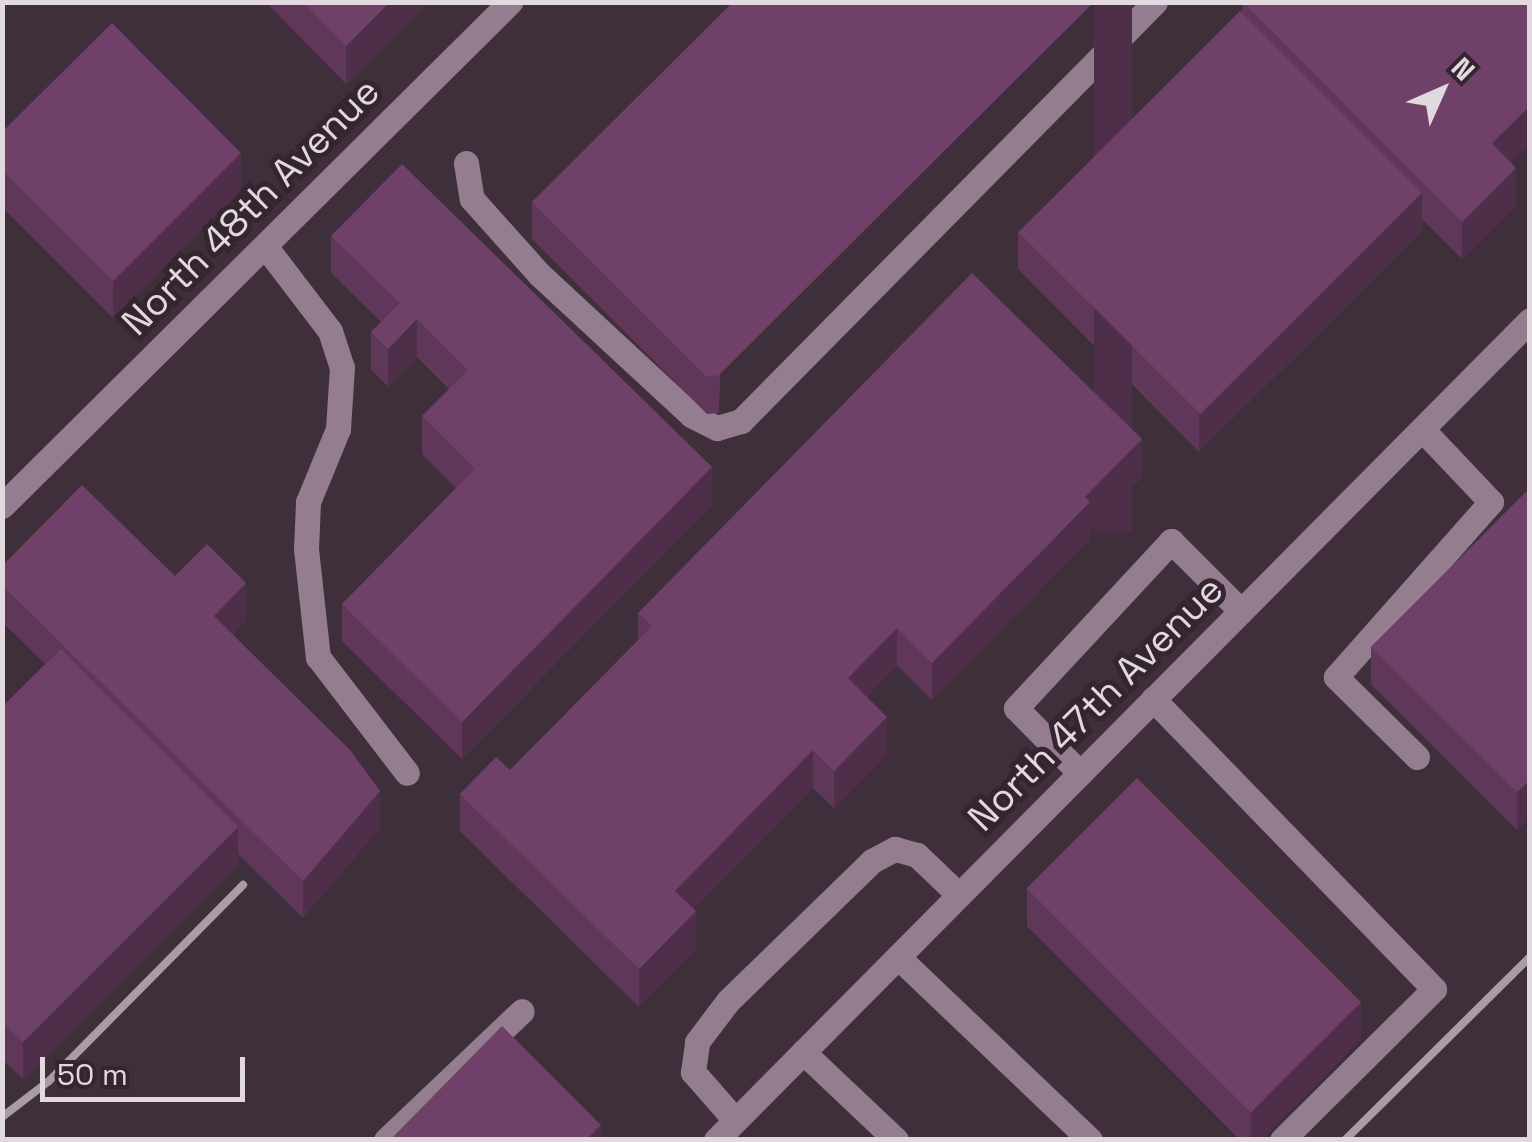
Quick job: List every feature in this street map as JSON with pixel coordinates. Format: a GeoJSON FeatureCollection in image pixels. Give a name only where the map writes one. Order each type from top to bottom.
{"type":"FeatureCollection","features":[{"type":"Feature","properties":{"kind":"street","name":"North 48th Avenue"},"geometry":{"type":"LineString","coordinates":[[2,506],[510,2]]}},
{"type":"Feature","properties":{"kind":"street"},"geometry":{"type":"LineString","coordinates":[[466,164],[472,199],[539,274],[691,415],[717,428],[741,421],[1155,2]]}},
{"type":"Feature","properties":{"kind":"street"},"geometry":{"type":"LineString","coordinates":[[265,246],[330,330],[342,367],[338,429],[308,502],[306,550],[318,658],[407,772]]}},
{"type":"Feature","properties":{"kind":"street","name":"North 47th Avenue"},"geometry":{"type":"LineString","coordinates":[[716,1140],[1530,320]]}},
{"type":"Feature","properties":{"kind":"street"},"geometry":{"type":"LineString","coordinates":[[1417,757],[1336,677],[1491,502],[1422,429]]}},
{"type":"Feature","properties":{"kind":"street"},"geometry":{"type":"LineString","coordinates":[[1080,773],[1016,708],[1171,541],[1241,611]]}},
{"type":"Feature","properties":{"kind":"street"},"geometry":{"type":"LineString","coordinates":[[1153,699],[1434,989],[1282,1140]]}},
{"type":"Feature","properties":{"kind":"street"},"geometry":{"type":"LineString","coordinates":[[735,1120],[693,1072],[697,1042],[728,1001],[872,860],[895,848],[917,854],[959,895]]}},
{"type":"Feature","properties":{"kind":"street"},"geometry":{"type":"LineString","coordinates":[[898,957],[1090,1140]]}},
{"type":"Feature","properties":{"kind":"street"},"geometry":{"type":"LineString","coordinates":[[386,1140],[522,1011]]}},
{"type":"Feature","properties":{"kind":"street"},"geometry":{"type":"LineString","coordinates":[[803,1052],[896,1140]]}},
{"type":"Feature","properties":{"kind":"building"},"geometry":{"type":"Polygon","coordinates":[[[303,2],[390,2],[346,46],[303,2]]]}},
{"type":"Feature","properties":{"kind":"building"},"geometry":{"type":"Polygon","coordinates":[[[733,2],[1094,2],[719,375],[707,377],[532,202],[733,2]]]}},
{"type":"Feature","properties":{"kind":"building"},"geometry":{"type":"Polygon","coordinates":[[[1243,2],[1530,2],[1530,106],[1492,143],[1516,168],[1462,222],[1243,2]]]}},
{"type":"Feature","properties":{"kind":"building"},"geometry":{"type":"Polygon","coordinates":[[[1240,11],[1422,193],[1200,414],[1019,232],[1240,11]]]}},
{"type":"Feature","properties":{"kind":"building"},"geometry":{"type":"Polygon","coordinates":[[[112,23],[241,153],[113,281],[2,170],[2,132],[112,23]]]}},
{"type":"Feature","properties":{"kind":"building"},"geometry":{"type":"Polygon","coordinates":[[[402,164],[712,467],[462,722],[342,604],[475,469],[422,416],[468,370],[417,319],[388,349],[371,332],[400,303],[331,236],[402,164]]]}},
{"type":"Feature","properties":{"kind":"building"},"geometry":{"type":"Polygon","coordinates":[[[972,273],[1142,439],[1085,497],[1090,502],[932,663],[897,628],[848,678],[887,717],[834,771],[813,750],[675,891],[696,911],[639,969],[460,794],[496,757],[510,770],[652,626],[638,613],[972,273]]]}},
{"type":"Feature","properties":{"kind":"building"},"geometry":{"type":"Polygon","coordinates":[[[82,485],[175,576],[207,544],[246,583],[214,616],[350,750],[380,791],[303,881],[2,585],[2,566],[82,485]]]}},
{"type":"Feature","properties":{"kind":"building"},"geometry":{"type":"Polygon","coordinates":[[[1530,488],[1530,780],[1517,792],[1371,647],[1530,488]]]}},
{"type":"Feature","properties":{"kind":"building"},"geometry":{"type":"Polygon","coordinates":[[[61,649],[238,827],[23,1042],[2,1022],[2,707],[61,649]]]}},
{"type":"Feature","properties":{"kind":"building"},"geometry":{"type":"Polygon","coordinates":[[[1137,778],[1361,1002],[1251,1112],[1027,888],[1137,778]]]}},
{"type":"Feature","properties":{"kind":"building"},"geometry":{"type":"Polygon","coordinates":[[[502,1026],[601,1125],[586,1140],[390,1140],[502,1026]]]}},
{"type":"Feature","properties":{"kind":"railway"},"geometry":{"type":"LineString","coordinates":[[2,1117],[49,1081],[243,885]]}},
{"type":"Feature","properties":{"kind":"railway"},"geometry":{"type":"LineString","coordinates":[[1345,1140],[1530,957]]}}]}
